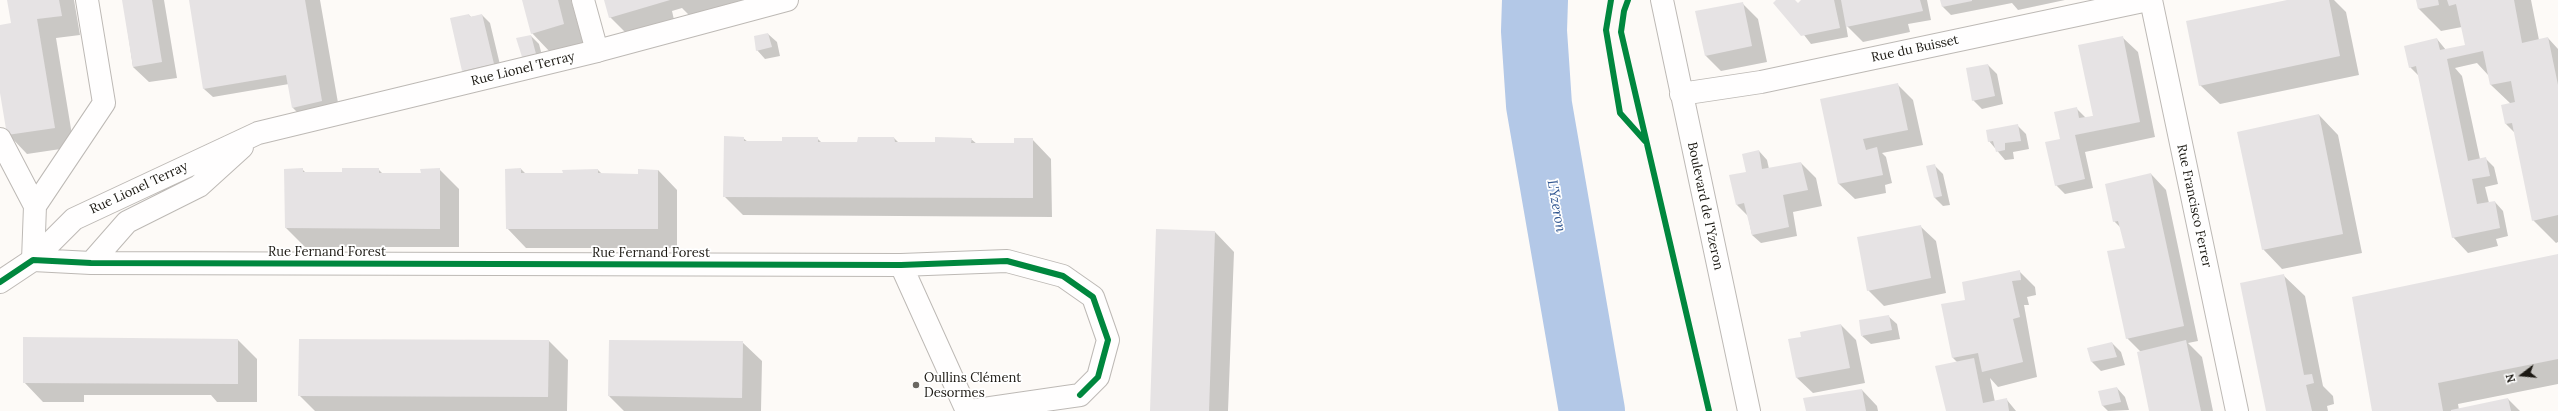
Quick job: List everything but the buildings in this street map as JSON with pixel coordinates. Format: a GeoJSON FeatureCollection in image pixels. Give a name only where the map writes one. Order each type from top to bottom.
{"type":"FeatureCollection","features":[{"type":"Feature","properties":{"kind":"street"},"geometry":{"type":"LineString","coordinates":[[35,206],[104,103],[87,0]]}},
{"type":"Feature","properties":{"kind":"street"},"geometry":{"type":"LineString","coordinates":[[583,0],[596,51]]}},
{"type":"Feature","properties":{"kind":"street","name":"Rue Lionel Terray"},"geometry":{"type":"LineString","coordinates":[[0,282],[33,260],[74,219],[258,133],[596,51],[787,0]]}},
{"type":"Feature","properties":{"kind":"street","name":"Boulevard de l'Yzeron"},"geometry":{"type":"LineString","coordinates":[[1662,0],[1749,411]]}},
{"type":"Feature","properties":{"kind":"street","name":"Rue du Buisset"},"geometry":{"type":"LineString","coordinates":[[1681,94],[1761,82],[2148,0]]}},
{"type":"Feature","properties":{"kind":"street","name":"Rue Francisco Ferrer"},"geometry":{"type":"LineString","coordinates":[[2151,0],[2237,411]]}},
{"type":"Feature","properties":{"kind":"street","name":"Rue Lionel Terray"},"geometry":{"type":"LineString","coordinates":[[91,263],[127,222],[199,186],[258,133]]}},
{"type":"Feature","properties":{"kind":"street"},"geometry":{"type":"LineString","coordinates":[[0,139],[35,206],[33,260]]}},
{"type":"Feature","properties":{"kind":"street","name":"Rue Fernand Forest"},"geometry":{"type":"LineString","coordinates":[[33,260],[91,263],[901,266],[1006,262],[1063,276],[1093,297],[1108,340],[1098,377],[1083,403]]}},
{"type":"Feature","properties":{"kind":"street"},"geometry":{"type":"LineString","coordinates":[[901,266],[968,411],[1083,403]]}},
{"type":"Feature","properties":{"kind":"waterway","name":"L'Yzeron"},"geometry":{"type":"LineString","coordinates":[[1535,0],[1534,31],[1539,105],[1592,411]]}},
{"type":"Feature","properties":{"kind":"cycle path"},"geometry":{"type":"LineString","coordinates":[[1611,0],[1606,30],[1620,113],[1645,141]]}},
{"type":"Feature","properties":{"kind":"cycle path"},"geometry":{"type":"LineString","coordinates":[[1628,0],[1624,11],[1621,32],[1709,411]]}},
{"type":"Feature","properties":{"kind":"cycle path"},"geometry":{"type":"LineString","coordinates":[[0,282],[33,260],[91,263],[901,265],[1007,261],[1063,276],[1093,297],[1108,340],[1098,377],[1080,395]]}},
{"type":"Feature","properties":{"kind":"place","name":"Oullins Clément Desormes"},"geometry":{"type":"Point","coordinates":[916,385]}}]}
